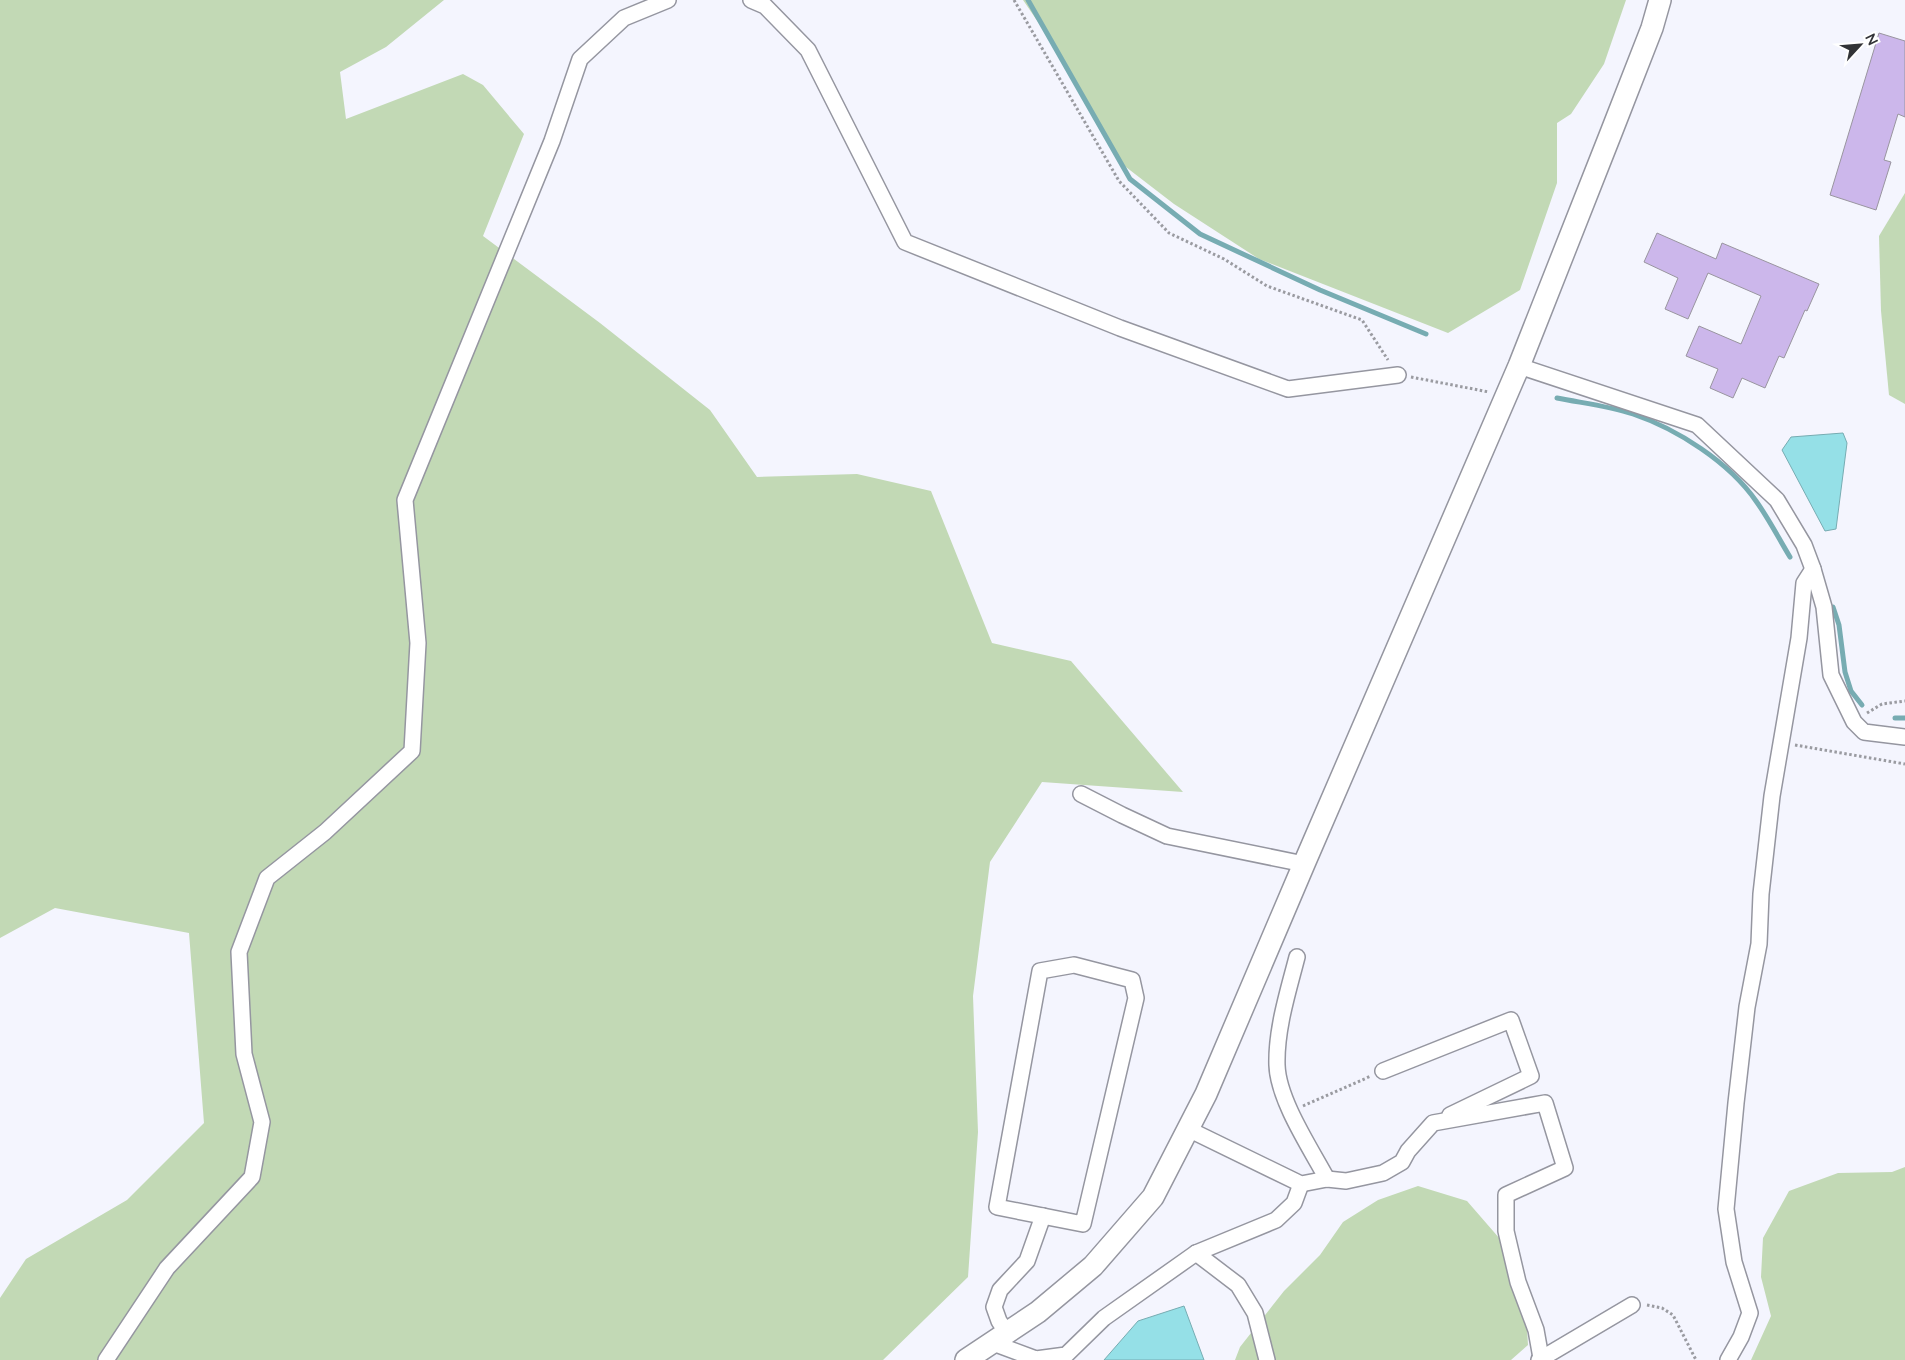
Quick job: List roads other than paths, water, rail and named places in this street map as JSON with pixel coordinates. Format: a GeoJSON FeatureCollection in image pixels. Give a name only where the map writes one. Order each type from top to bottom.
{"type":"FeatureCollection","features":[{"type":"Feature","properties":{"kind":"street"},"geometry":{"type":"LineString","coordinates":[[106,1360],[167,1268],[252,1177],[262,1122],[244,1054],[239,952],[267,878],[325,832],[412,751],[418,642],[405,500],[552,141],[580,59],[624,18],[668,0]]}},
{"type":"Feature","properties":{"kind":"street"},"geometry":{"type":"LineString","coordinates":[[751,0],[765,6],[808,50],[905,242],[1120,328],[1288,389],[1398,375]]}},
{"type":"Feature","properties":{"kind":"street"},"geometry":{"type":"LineString","coordinates":[[966,1360],[1038,1312],[1093,1266],[1153,1197],[1206,1094],[1519,366],[1635,72],[1660,0]]}},
{"type":"Feature","properties":{"kind":"street"},"geometry":{"type":"LineString","coordinates":[[1519,366],[1697,425],[1777,500],[1804,545],[1813,569],[1824,607],[1831,675],[1854,722],[1864,732],[1905,737]]}},
{"type":"Feature","properties":{"kind":"street"},"geometry":{"type":"LineString","coordinates":[[1728,1360],[1741,1337],[1750,1313],[1734,1262],[1726,1209],[1746,1016],[1759,944],[1761,894],[1780,743],[1799,638],[1804,583],[1813,569]]}},
{"type":"Feature","properties":{"kind":"street"},"geometry":{"type":"LineString","coordinates":[[1081,794],[1168,836],[1304,864]]}},
{"type":"Feature","properties":{"kind":"street"},"geometry":{"type":"LineString","coordinates":[[1297,957],[1278,1035],[1277,1067],[1284,1095],[1291,1112],[1327,1179]]}},
{"type":"Feature","properties":{"kind":"street"},"geometry":{"type":"LineString","coordinates":[[1074,965],[1132,980],[1136,998],[1083,1224],[1043,1216],[997,1207],[1040,971],[1074,965]]}},
{"type":"Feature","properties":{"kind":"street"},"geometry":{"type":"LineString","coordinates":[[1188,1129],[1301,1184],[1327,1179],[1346,1181],[1383,1172],[1402,1162],[1408,1151],[1433,1123],[1531,1076],[1511,1020],[1383,1071]]}},
{"type":"Feature","properties":{"kind":"street"},"geometry":{"type":"LineString","coordinates":[[1433,1123],[1545,1103],[1565,1168],[1506,1195],[1506,1230],[1518,1282],[1536,1330],[1540,1359],[1632,1305]]}},
{"type":"Feature","properties":{"kind":"street"},"geometry":{"type":"LineString","coordinates":[[1000,1338],[1036,1359],[1066,1355],[1104,1318],[1196,1253],[1276,1220],[1294,1203],[1301,1184]]}},
{"type":"Feature","properties":{"kind":"street"},"geometry":{"type":"LineString","coordinates":[[1000,1338],[999,1321],[994,1307],[1000,1290],[1027,1261],[1043,1216]]}},
{"type":"Feature","properties":{"kind":"street"},"geometry":{"type":"LineString","coordinates":[[1196,1253],[1238,1285],[1255,1313],[1267,1360]]}},
{"type":"Feature","properties":{"kind":"water"},"geometry":{"type":"Polygon","coordinates":[[[1843,433],[1847,443],[1836,529],[1825,531],[1782,450],[1791,437],[1843,433]]]}},
{"type":"Feature","properties":{"kind":"water"},"geometry":{"type":"Polygon","coordinates":[[[1184,1306],[1204,1360],[1104,1360],[1138,1321],[1184,1306]]]}},
{"type":"Feature","properties":{"kind":"waterway"},"geometry":{"type":"LineString","coordinates":[[1028,0],[1130,179],[1200,234],[1320,290],[1426,334]]}},
{"type":"Feature","properties":{"kind":"waterway"},"geometry":{"type":"LineString","coordinates":[[1557,398],[1624,411],[1650,420],[1701,449],[1717,460],[1745,487],[1756,501],[1790,557]]}},
{"type":"Feature","properties":{"kind":"waterway"},"geometry":{"type":"LineString","coordinates":[[1833,607],[1839,625],[1845,672],[1851,691],[1862,705]]}},
{"type":"Feature","properties":{"kind":"waterway"},"geometry":{"type":"LineString","coordinates":[[1895,718],[1905,718]]}}]}
